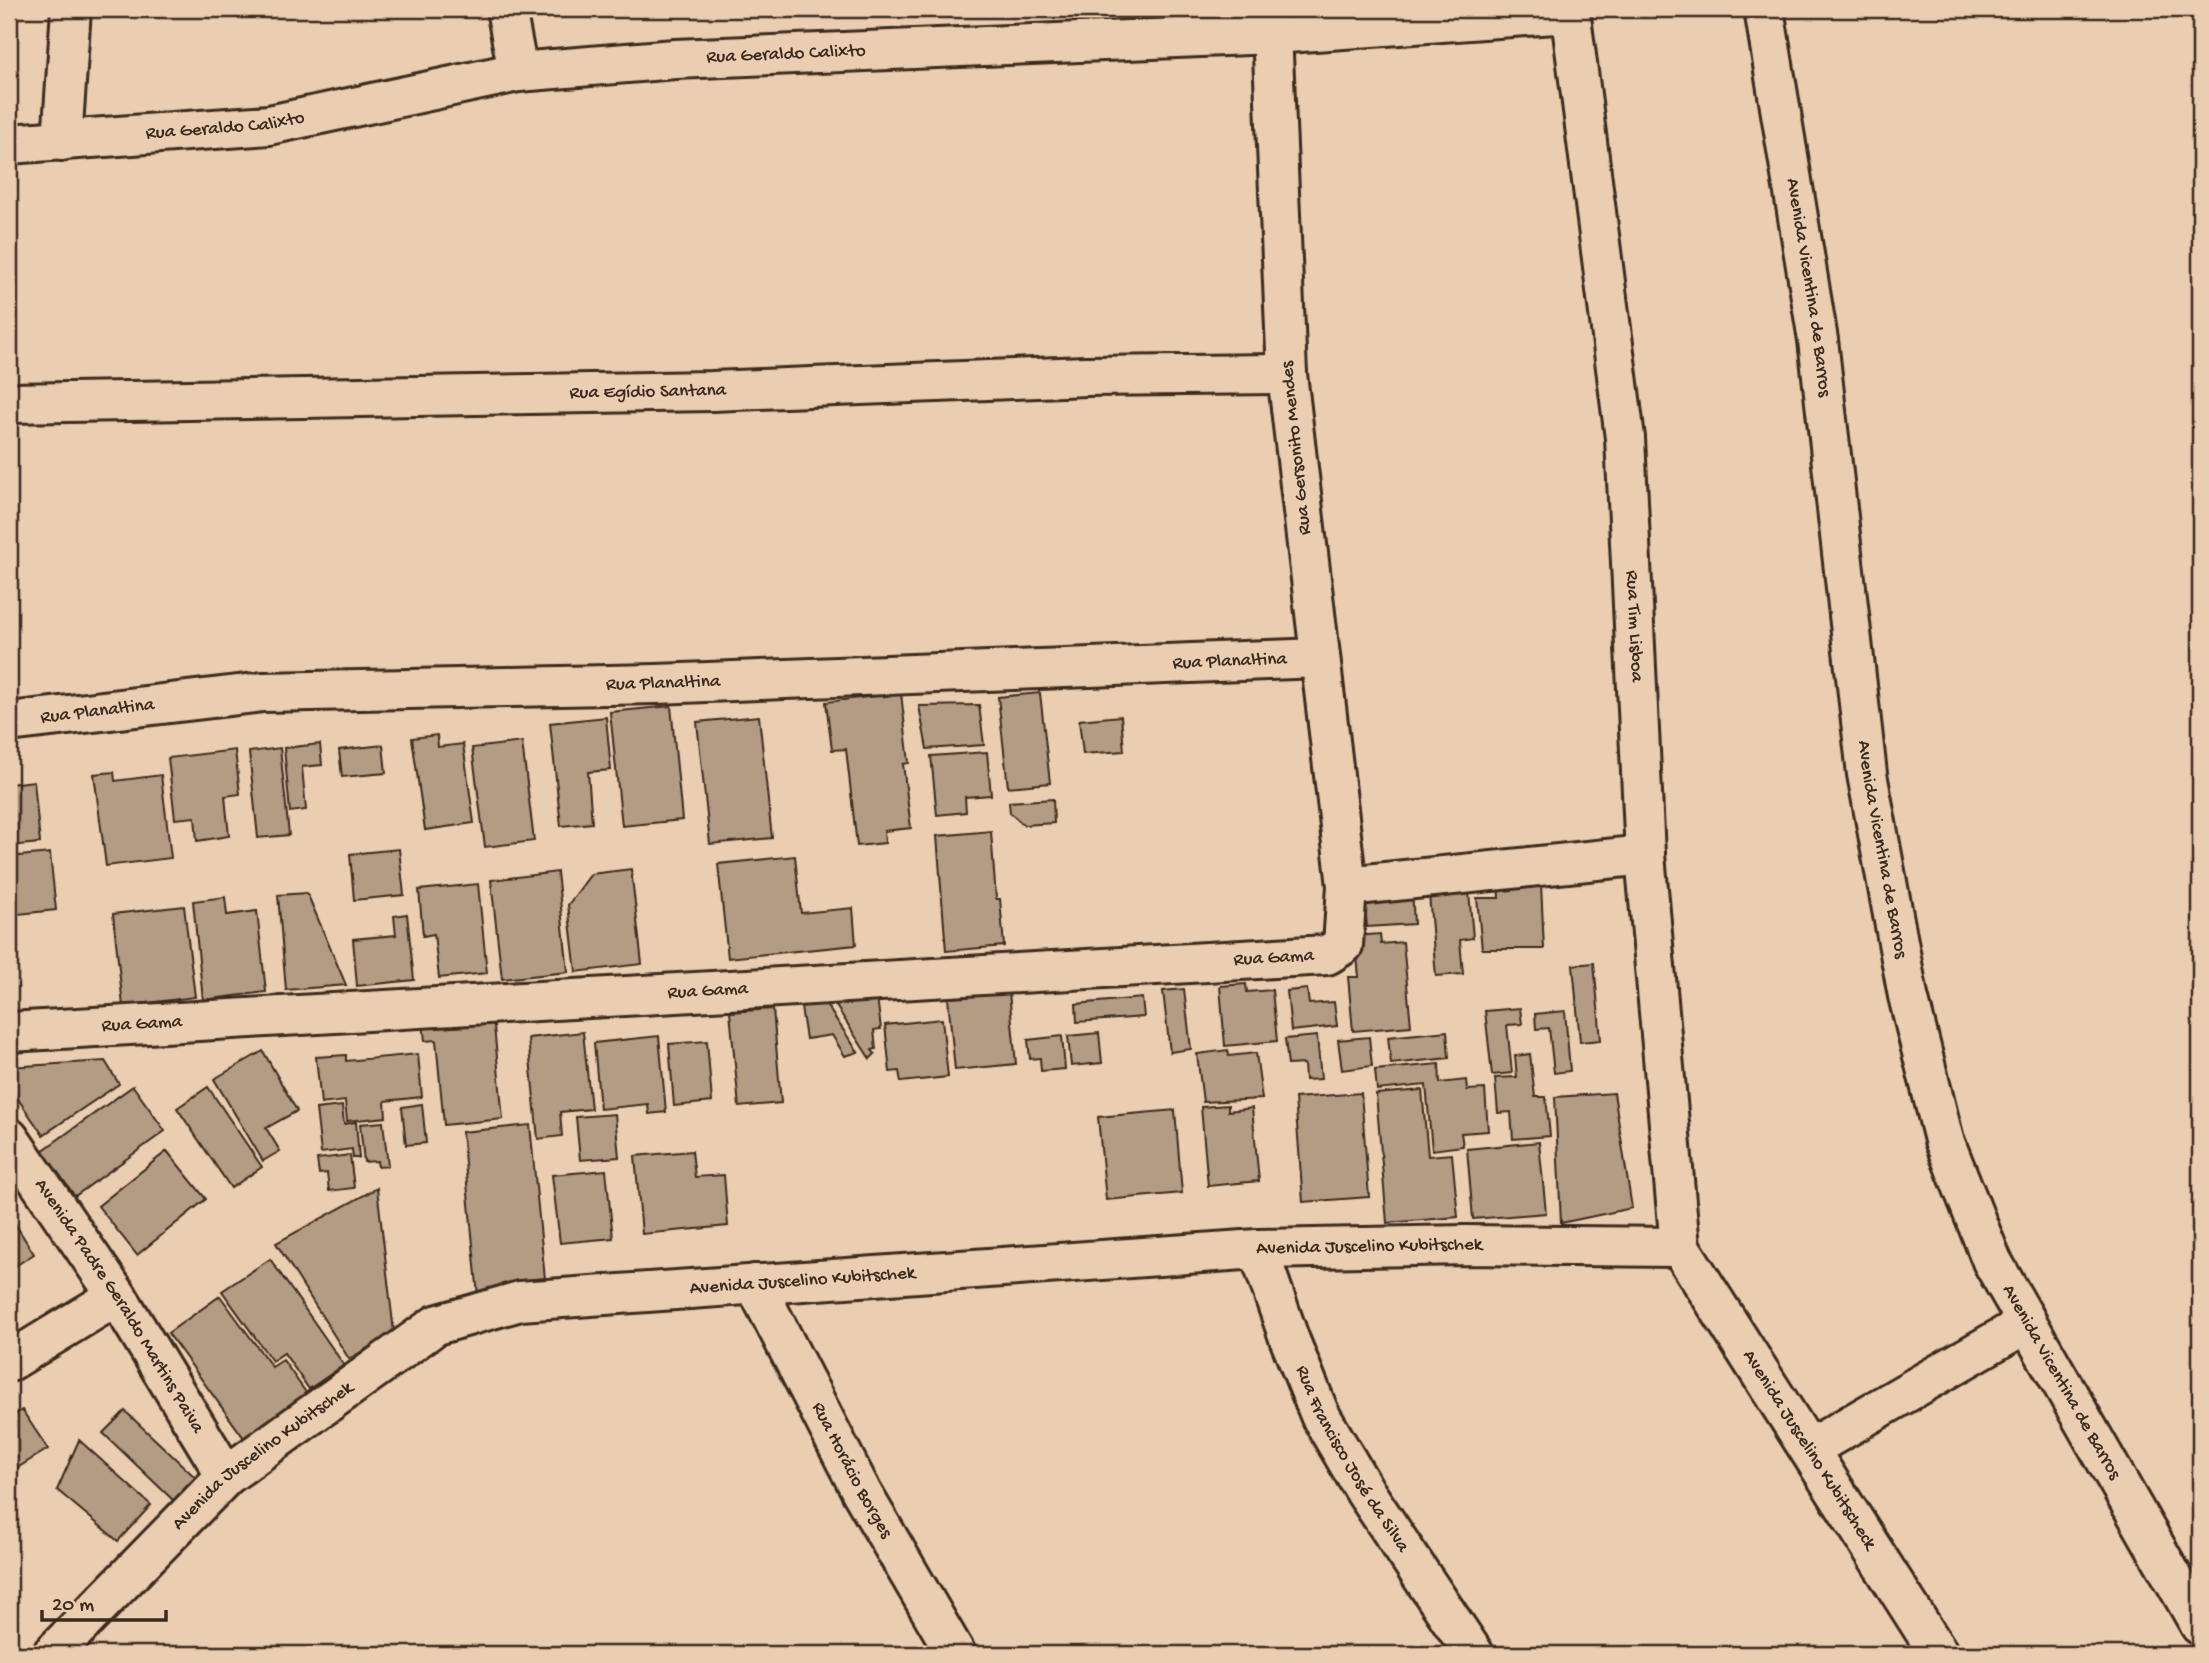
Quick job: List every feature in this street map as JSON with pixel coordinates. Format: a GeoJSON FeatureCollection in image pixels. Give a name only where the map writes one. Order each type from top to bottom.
{"type":"FeatureCollection","features":[{"type":"Feature","properties":{"kind":"street"},"geometry":{"type":"LineString","coordinates":[[62,141],[71,9]]}},
{"type":"Feature","properties":{"kind":"street"},"geometry":{"type":"LineString","coordinates":[[506,9],[517,72]]}},
{"type":"Feature","properties":{"kind":"street","name":"Avenida Vicentina de Barros"},"geometry":{"type":"LineString","coordinates":[[1764,9],[1818,340],[1867,774],[1908,996],[1944,1140],[1992,1261],[2200,1625]]}},
{"type":"Feature","properties":{"kind":"street","name":"Rua Geraldo Calixto"},"geometry":{"type":"LineString","coordinates":[[9,144],[269,125],[517,72],[675,59],[1272,21],[1570,11]]}},
{"type":"Feature","properties":{"kind":"street","name":"Rua Tim Lisboa"},"geometry":{"type":"LineString","coordinates":[[1570,11],[1625,438],[1645,855],[1680,1247]]}},
{"type":"Feature","properties":{"kind":"street","name":"Rua Gersonito Mendes"},"geometry":{"type":"LineString","coordinates":[[1272,21],[1287,374],[1347,886]]}},
{"type":"Feature","properties":{"kind":"street","name":"Rua Egídio Santana"},"geometry":{"type":"LineString","coordinates":[[9,403],[712,391],[1086,376],[1287,374]]}},
{"type":"Feature","properties":{"kind":"street","name":"Rua Planaltina"},"geometry":{"type":"LineString","coordinates":[[9,722],[263,692],[656,684],[1320,658]]}},
{"type":"Feature","properties":{"kind":"street"},"geometry":{"type":"LineString","coordinates":[[1347,886],[1645,855]]}},
{"type":"Feature","properties":{"kind":"street","name":"Rua Gama"},"geometry":{"type":"LineString","coordinates":[[9,1032],[1327,955],[1343,945],[1347,886]]}},
{"type":"Feature","properties":{"kind":"street","name":"Avenida Padre Geraldo Martins Paiva"},"geometry":{"type":"LineString","coordinates":[[9,1138],[117,1296],[226,1476]]}},
{"type":"Feature","properties":{"kind":"street","name":"Avenida Juscelino Kubitschek"},"geometry":{"type":"LineString","coordinates":[[52,1654],[226,1476],[436,1325],[520,1301],[1258,1249],[1465,1245],[1680,1247]]}},
{"type":"Feature","properties":{"kind":"street","name":"Avenida Juscelino Kubitscheck"},"geometry":{"type":"LineString","coordinates":[[1680,1247],[1939,1654]]}},
{"type":"Feature","properties":{"kind":"street","name":"Rua Francisco José da Silva"},"geometry":{"type":"LineString","coordinates":[[1258,1249],[1320,1415],[1366,1493],[1474,1654]]}},
{"type":"Feature","properties":{"kind":"street","name":"Rua Horácio Borges"},"geometry":{"type":"LineString","coordinates":[[755,1284],[862,1493],[956,1654]]}},
{"type":"Feature","properties":{"kind":"street"},"geometry":{"type":"LineString","coordinates":[[9,1362],[117,1296]]}},
{"type":"Feature","properties":{"kind":"street"},"geometry":{"type":"LineString","coordinates":[[1809,1449],[2027,1323]]}},
{"type":"Feature","properties":{"kind":"building"},"geometry":{"type":"Polygon","coordinates":[[[901,693],[909,763],[903,764],[911,828],[884,831],[885,843],[857,846],[846,749],[832,750],[826,702],[901,693]]]}},
{"type":"Feature","properties":{"kind":"building"},"geometry":{"type":"Polygon","coordinates":[[[1040,693],[1050,783],[1008,787],[998,697],[1040,693]]]}},
{"type":"Feature","properties":{"kind":"building"},"geometry":{"type":"Polygon","coordinates":[[[979,705],[984,745],[927,749],[919,706],[979,705]]]}},
{"type":"Feature","properties":{"kind":"building"},"geometry":{"type":"Polygon","coordinates":[[[671,706],[682,820],[622,826],[610,712],[671,706]]]}},
{"type":"Feature","properties":{"kind":"building"},"geometry":{"type":"Polygon","coordinates":[[[759,716],[772,838],[710,844],[697,722],[759,716]]]}},
{"type":"Feature","properties":{"kind":"building"},"geometry":{"type":"Polygon","coordinates":[[[1121,716],[1124,751],[1083,754],[1079,720],[1121,716]]]}},
{"type":"Feature","properties":{"kind":"building"},"geometry":{"type":"Polygon","coordinates":[[[606,717],[611,770],[588,772],[592,823],[561,826],[550,723],[606,717]]]}},
{"type":"Feature","properties":{"kind":"building"},"geometry":{"type":"Polygon","coordinates":[[[437,735],[438,747],[463,744],[474,823],[425,830],[412,738],[437,735]]]}},
{"type":"Feature","properties":{"kind":"building"},"geometry":{"type":"Polygon","coordinates":[[[522,742],[534,841],[485,847],[472,748],[522,742]]]}},
{"type":"Feature","properties":{"kind":"building"},"geometry":{"type":"Polygon","coordinates":[[[320,744],[322,765],[302,767],[306,810],[290,812],[284,748],[320,744]]]}},
{"type":"Feature","properties":{"kind":"building"},"geometry":{"type":"Polygon","coordinates":[[[383,745],[386,773],[342,777],[339,750],[383,745]]]}},
{"type":"Feature","properties":{"kind":"building"},"geometry":{"type":"Polygon","coordinates":[[[280,748],[289,835],[258,838],[249,752],[280,748]]]}},
{"type":"Feature","properties":{"kind":"building"},"geometry":{"type":"Polygon","coordinates":[[[235,750],[240,794],[225,796],[229,836],[197,841],[195,817],[175,819],[168,758],[235,750]]]}},
{"type":"Feature","properties":{"kind":"building"},"geometry":{"type":"Polygon","coordinates":[[[987,752],[991,795],[965,797],[966,812],[937,815],[931,756],[987,752]]]}},
{"type":"Feature","properties":{"kind":"building"},"geometry":{"type":"Polygon","coordinates":[[[114,772],[115,781],[161,775],[171,858],[106,866],[94,774],[114,772]]]}},
{"type":"Feature","properties":{"kind":"building"},"geometry":{"type":"Polygon","coordinates":[[[34,781],[40,843],[9,846],[9,784],[34,781]]]}},
{"type":"Feature","properties":{"kind":"building"},"geometry":{"type":"Polygon","coordinates":[[[1053,799],[1054,823],[1024,825],[1010,813],[1009,802],[1053,799]]]}},
{"type":"Feature","properties":{"kind":"building"},"geometry":{"type":"Polygon","coordinates":[[[991,831],[996,899],[1000,899],[1004,946],[946,951],[937,836],[991,831]]]}},
{"type":"Feature","properties":{"kind":"building"},"geometry":{"type":"Polygon","coordinates":[[[399,849],[404,895],[354,900],[350,854],[399,849]]]}},
{"type":"Feature","properties":{"kind":"building"},"geometry":{"type":"Polygon","coordinates":[[[50,853],[56,910],[9,915],[9,857],[50,853]]]}},
{"type":"Feature","properties":{"kind":"building"},"geometry":{"type":"Polygon","coordinates":[[[795,856],[801,913],[853,908],[856,945],[728,958],[718,864],[795,856]]]}},
{"type":"Feature","properties":{"kind":"building"},"geometry":{"type":"Polygon","coordinates":[[[631,869],[642,964],[576,972],[568,905],[591,874],[631,869]]]}},
{"type":"Feature","properties":{"kind":"building"},"geometry":{"type":"Polygon","coordinates":[[[557,872],[568,972],[502,979],[491,880],[557,872]]]}},
{"type":"Feature","properties":{"kind":"building"},"geometry":{"type":"Polygon","coordinates":[[[1498,877],[1541,884],[1544,949],[1482,949],[1477,898],[1499,898],[1498,877]]]}},
{"type":"Feature","properties":{"kind":"building"},"geometry":{"type":"Polygon","coordinates":[[[1468,881],[1473,938],[1460,940],[1463,974],[1436,976],[1428,883],[1468,881]]]}},
{"type":"Feature","properties":{"kind":"building"},"geometry":{"type":"Polygon","coordinates":[[[478,884],[487,973],[439,978],[434,934],[423,936],[419,890],[478,884]]]}},
{"type":"Feature","properties":{"kind":"building"},"geometry":{"type":"Polygon","coordinates":[[[1412,889],[1414,924],[1367,927],[1364,892],[1412,889]]]}},
{"type":"Feature","properties":{"kind":"building"},"geometry":{"type":"Polygon","coordinates":[[[307,893],[346,985],[286,990],[278,895],[307,893]]]}},
{"type":"Feature","properties":{"kind":"building"},"geometry":{"type":"Polygon","coordinates":[[[225,897],[227,915],[257,911],[266,992],[203,1000],[193,901],[225,897]]]}},
{"type":"Feature","properties":{"kind":"building"},"geometry":{"type":"Polygon","coordinates":[[[184,906],[195,997],[123,1006],[113,914],[184,906]]]}},
{"type":"Feature","properties":{"kind":"building"},"geometry":{"type":"Polygon","coordinates":[[[407,914],[414,980],[357,986],[353,939],[396,935],[394,916],[407,914]]]}},
{"type":"Feature","properties":{"kind":"building"},"geometry":{"type":"Polygon","coordinates":[[[1380,934],[1381,944],[1403,942],[1411,1026],[1353,1031],[1348,977],[1359,977],[1355,936],[1380,934]]]}},
{"type":"Feature","properties":{"kind":"building"},"geometry":{"type":"Polygon","coordinates":[[[1594,963],[1601,1040],[1580,1042],[1573,965],[1594,963]]]}},
{"type":"Feature","properties":{"kind":"building"},"geometry":{"type":"Polygon","coordinates":[[[1246,984],[1247,992],[1272,990],[1277,1041],[1225,1046],[1220,986],[1246,984]]]}},
{"type":"Feature","properties":{"kind":"building"},"geometry":{"type":"Polygon","coordinates":[[[876,989],[881,1029],[874,1030],[876,1049],[872,1050],[875,1054],[870,1059],[829,995],[876,989]]]}},
{"type":"Feature","properties":{"kind":"building"},"geometry":{"type":"Polygon","coordinates":[[[1184,989],[1191,1049],[1170,1052],[1163,991],[1184,989]]]}},
{"type":"Feature","properties":{"kind":"building"},"geometry":{"type":"Polygon","coordinates":[[[1307,989],[1309,1004],[1334,1002],[1337,1026],[1291,1031],[1287,991],[1307,989]]]}},
{"type":"Feature","properties":{"kind":"building"},"geometry":{"type":"Polygon","coordinates":[[[1009,992],[1016,1064],[955,1070],[948,998],[1009,992]]]}},
{"type":"Feature","properties":{"kind":"building"},"geometry":{"type":"Polygon","coordinates":[[[821,997],[858,1052],[845,1056],[832,1035],[806,1039],[800,1001],[821,997]]]}},
{"type":"Feature","properties":{"kind":"building"},"geometry":{"type":"Polygon","coordinates":[[[1142,998],[1144,1017],[1077,1022],[1076,1004],[1142,998]]]}},
{"type":"Feature","properties":{"kind":"building"},"geometry":{"type":"Polygon","coordinates":[[[1520,1008],[1522,1024],[1507,1025],[1512,1073],[1492,1075],[1485,1011],[1520,1008]]]}},
{"type":"Feature","properties":{"kind":"building"},"geometry":{"type":"Polygon","coordinates":[[[773,1009],[781,1103],[739,1107],[730,1012],[773,1009]]]}},
{"type":"Feature","properties":{"kind":"building"},"geometry":{"type":"Polygon","coordinates":[[[1565,1011],[1570,1071],[1554,1073],[1549,1028],[1536,1029],[1535,1014],[1565,1011]]]}},
{"type":"Feature","properties":{"kind":"building"},"geometry":{"type":"Polygon","coordinates":[[[493,1016],[503,1119],[444,1125],[436,1040],[425,1041],[423,1023],[493,1016]]]}},
{"type":"Feature","properties":{"kind":"building"},"geometry":{"type":"Polygon","coordinates":[[[942,1019],[948,1077],[901,1082],[899,1071],[890,1072],[885,1025],[942,1019]]]}},
{"type":"Feature","properties":{"kind":"building"},"geometry":{"type":"Polygon","coordinates":[[[1447,1031],[1449,1058],[1391,1064],[1388,1037],[1447,1031]]]}},
{"type":"Feature","properties":{"kind":"building"},"geometry":{"type":"Polygon","coordinates":[[[583,1032],[591,1109],[560,1112],[562,1136],[538,1139],[528,1038],[583,1032]]]}},
{"type":"Feature","properties":{"kind":"building"},"geometry":{"type":"Polygon","coordinates":[[[1099,1033],[1102,1063],[1071,1066],[1068,1036],[1099,1033]]]}},
{"type":"Feature","properties":{"kind":"building"},"geometry":{"type":"Polygon","coordinates":[[[659,1036],[666,1112],[649,1114],[648,1104],[600,1109],[594,1043],[659,1036]]]}},
{"type":"Feature","properties":{"kind":"building"},"geometry":{"type":"Polygon","coordinates":[[[1062,1036],[1065,1069],[1041,1071],[1040,1058],[1030,1059],[1028,1040],[1062,1036]]]}},
{"type":"Feature","properties":{"kind":"building"},"geometry":{"type":"Polygon","coordinates":[[[1317,1036],[1321,1079],[1305,1080],[1304,1064],[1288,1065],[1285,1039],[1317,1036]]]}},
{"type":"Feature","properties":{"kind":"building"},"geometry":{"type":"Polygon","coordinates":[[[1369,1037],[1372,1066],[1342,1070],[1338,1040],[1369,1037]]]}},
{"type":"Feature","properties":{"kind":"building"},"geometry":{"type":"Polygon","coordinates":[[[707,1041],[712,1102],[674,1106],[669,1044],[707,1041]]]}},
{"type":"Feature","properties":{"kind":"building"},"geometry":{"type":"Polygon","coordinates":[[[1228,1050],[1229,1056],[1256,1053],[1262,1099],[1203,1102],[1197,1054],[1228,1050]]]}},
{"type":"Feature","properties":{"kind":"building"},"geometry":{"type":"Polygon","coordinates":[[[263,1051],[297,1111],[266,1128],[280,1151],[263,1161],[214,1079],[263,1051]]]}},
{"type":"Feature","properties":{"kind":"building"},"geometry":{"type":"Polygon","coordinates":[[[418,1054],[422,1097],[385,1101],[386,1117],[347,1121],[345,1101],[321,1104],[316,1057],[346,1055],[346,1061],[418,1054]]]}},
{"type":"Feature","properties":{"kind":"building"},"geometry":{"type":"Polygon","coordinates":[[[1530,1054],[1535,1097],[1546,1097],[1550,1136],[1513,1139],[1511,1112],[1498,1113],[1495,1078],[1517,1077],[1515,1056],[1530,1054]]]}},
{"type":"Feature","properties":{"kind":"building"},"geometry":{"type":"Polygon","coordinates":[[[105,1061],[119,1084],[43,1135],[9,1086],[9,1067],[105,1061]]]}},
{"type":"Feature","properties":{"kind":"building"},"geometry":{"type":"Polygon","coordinates":[[[1439,1064],[1440,1083],[1466,1080],[1467,1090],[1485,1089],[1488,1131],[1461,1133],[1463,1146],[1432,1150],[1426,1085],[1377,1090],[1375,1070],[1439,1064]]]}},
{"type":"Feature","properties":{"kind":"building"},"geometry":{"type":"Polygon","coordinates":[[[133,1086],[165,1131],[75,1196],[42,1151],[133,1086]]]}},
{"type":"Feature","properties":{"kind":"building"},"geometry":{"type":"Polygon","coordinates":[[[208,1087],[262,1167],[231,1188],[177,1108],[208,1087]]]}},
{"type":"Feature","properties":{"kind":"building"},"geometry":{"type":"Polygon","coordinates":[[[1422,1090],[1428,1156],[1452,1154],[1458,1217],[1387,1223],[1376,1094],[1422,1090]]]}},
{"type":"Feature","properties":{"kind":"building"},"geometry":{"type":"Polygon","coordinates":[[[1361,1093],[1369,1197],[1303,1202],[1295,1098],[1361,1093]]]}},
{"type":"Feature","properties":{"kind":"building"},"geometry":{"type":"Polygon","coordinates":[[[1614,1093],[1632,1208],[1561,1223],[1555,1097],[1614,1093]]]}},
{"type":"Feature","properties":{"kind":"building"},"geometry":{"type":"Polygon","coordinates":[[[422,1104],[426,1143],[406,1145],[402,1107],[422,1104]]]}},
{"type":"Feature","properties":{"kind":"building"},"geometry":{"type":"Polygon","coordinates":[[[1228,1105],[1228,1111],[1252,1108],[1259,1181],[1208,1186],[1201,1107],[1228,1105]]]}},
{"type":"Feature","properties":{"kind":"building"},"geometry":{"type":"Polygon","coordinates":[[[342,1106],[344,1124],[356,1122],[359,1158],[353,1158],[352,1149],[321,1153],[316,1109],[342,1106]]]}},
{"type":"Feature","properties":{"kind":"building"},"geometry":{"type":"Polygon","coordinates":[[[1175,1110],[1182,1193],[1106,1200],[1098,1117],[1175,1110]]]}},
{"type":"Feature","properties":{"kind":"building"},"geometry":{"type":"Polygon","coordinates":[[[615,1114],[619,1157],[580,1160],[576,1117],[615,1114]]]}},
{"type":"Feature","properties":{"kind":"building"},"geometry":{"type":"Polygon","coordinates":[[[383,1122],[388,1166],[378,1167],[377,1161],[364,1162],[360,1124],[383,1122]]]}},
{"type":"Feature","properties":{"kind":"building"},"geometry":{"type":"Polygon","coordinates":[[[530,1125],[546,1289],[478,1296],[462,1132],[530,1125]]]}},
{"type":"Feature","properties":{"kind":"building"},"geometry":{"type":"Polygon","coordinates":[[[1539,1142],[1546,1213],[1473,1219],[1467,1149],[1539,1142]]]}},
{"type":"Feature","properties":{"kind":"building"},"geometry":{"type":"Polygon","coordinates":[[[167,1151],[206,1199],[137,1255],[98,1206],[167,1151]]]}},
{"type":"Feature","properties":{"kind":"building"},"geometry":{"type":"Polygon","coordinates":[[[692,1151],[695,1177],[724,1175],[728,1226],[642,1234],[635,1156],[692,1151]]]}},
{"type":"Feature","properties":{"kind":"building"},"geometry":{"type":"Polygon","coordinates":[[[350,1155],[354,1188],[329,1191],[327,1173],[319,1174],[317,1159],[350,1155]]]}},
{"type":"Feature","properties":{"kind":"building"},"geometry":{"type":"Polygon","coordinates":[[[606,1170],[613,1238],[560,1243],[552,1175],[606,1170]]]}},
{"type":"Feature","properties":{"kind":"building"},"geometry":{"type":"Polygon","coordinates":[[[377,1188],[394,1332],[349,1359],[276,1243],[377,1188]]]}},
{"type":"Feature","properties":{"kind":"building"},"geometry":{"type":"Polygon","coordinates":[[[9,1214],[34,1254],[9,1270],[9,1214]]]}},
{"type":"Feature","properties":{"kind":"building"},"geometry":{"type":"Polygon","coordinates":[[[270,1259],[344,1365],[309,1389],[284,1353],[272,1361],[222,1291],[270,1259]]]}},
{"type":"Feature","properties":{"kind":"building"},"geometry":{"type":"Polygon","coordinates":[[[220,1296],[272,1367],[283,1360],[307,1394],[244,1438],[168,1333],[220,1296]]]}},
{"type":"Feature","properties":{"kind":"building"},"geometry":{"type":"Polygon","coordinates":[[[22,1410],[48,1449],[9,1473],[9,1419],[22,1410]]]}},
{"type":"Feature","properties":{"kind":"building"},"geometry":{"type":"Polygon","coordinates":[[[125,1411],[196,1478],[174,1501],[103,1433],[125,1411]]]}},
{"type":"Feature","properties":{"kind":"building"},"geometry":{"type":"Polygon","coordinates":[[[79,1440],[151,1505],[118,1541],[57,1490],[79,1440]]]}}]}
